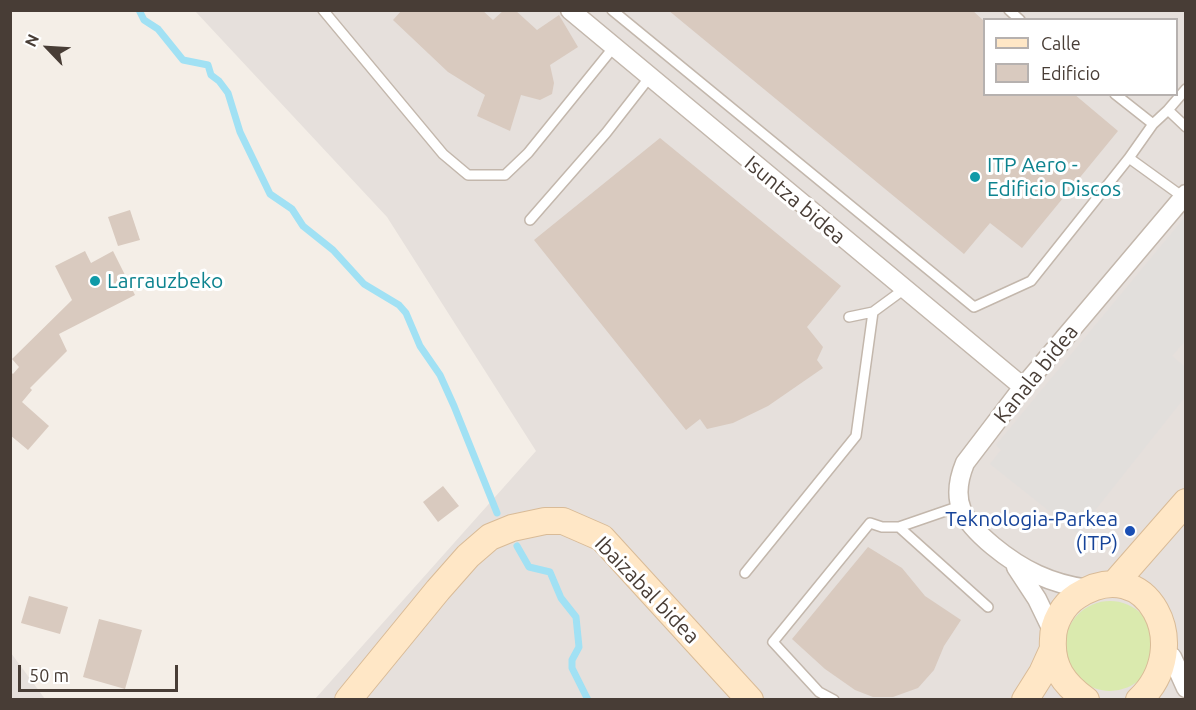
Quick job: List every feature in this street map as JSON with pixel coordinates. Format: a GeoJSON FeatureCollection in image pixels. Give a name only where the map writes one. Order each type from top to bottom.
{"type":"FeatureCollection","features":[{"type":"Feature","properties":{"kind":"street","name":"Isuntza bidea"},"geometry":{"type":"LineString","coordinates":[[570,10],[903,290],[1023,387]]}},
{"type":"Feature","properties":{"kind":"street","name":"Kanala bidea"},"geometry":{"type":"LineString","coordinates":[[960,506],[958,492],[965,463],[1023,387],[1184,195]]}},
{"type":"Feature","properties":{"kind":"street"},"geometry":{"type":"LineString","coordinates":[[1115,583],[1185,502]]}},
{"type":"Feature","properties":{"kind":"street"},"geometry":{"type":"LineString","coordinates":[[960,506],[972,528],[1011,561],[1052,582],[1088,589],[1115,583],[1136,588],[1154,599],[1166,616],[1173,636],[1172,657],[1166,674],[1154,689],[1139,699]]}},
{"type":"Feature","properties":{"kind":"street","name":"Ibaizabal bidea"},"geometry":{"type":"LineString","coordinates":[[348,699],[438,590],[468,556],[490,537],[523,526],[563,521],[602,538],[750,699]]}},
{"type":"Feature","properties":{"kind":"street"},"geometry":{"type":"LineString","coordinates":[[1011,561],[1037,599],[1052,642],[1057,671],[1069,688],[1086,699]]}},
{"type":"Feature","properties":{"kind":"street"},"geometry":{"type":"LineString","coordinates":[[1024,699],[1042,673],[1066,607],[1088,589]]}},
{"type":"Feature","properties":{"kind":"street"},"geometry":{"type":"LineString","coordinates":[[1172,657],[1185,688]]}},
{"type":"Feature","properties":{"kind":"lane"},"geometry":{"type":"LineString","coordinates":[[323,10],[443,154],[468,175],[505,175],[528,153],[613,48]]}},
{"type":"Feature","properties":{"kind":"lane"},"geometry":{"type":"LineString","coordinates":[[612,10],[974,307],[1032,281],[1153,124],[1185,89]]}},
{"type":"Feature","properties":{"kind":"lane"},"geometry":{"type":"LineString","coordinates":[[530,220],[606,133],[649,78]]}},
{"type":"Feature","properties":{"kind":"lane"},"geometry":{"type":"LineString","coordinates":[[1118,96],[1153,124]]}},
{"type":"Feature","properties":{"kind":"lane"},"geometry":{"type":"LineString","coordinates":[[1168,110],[1185,127]]}},
{"type":"Feature","properties":{"kind":"lane"},"geometry":{"type":"LineString","coordinates":[[1129,158],[1184,195]]}},
{"type":"Feature","properties":{"kind":"lane"},"geometry":{"type":"LineString","coordinates":[[849,317],[873,312],[903,290]]}},
{"type":"Feature","properties":{"kind":"lane"},"geometry":{"type":"LineString","coordinates":[[745,573],[856,436],[873,312]]}},
{"type":"Feature","properties":{"kind":"lane"},"geometry":{"type":"LineString","coordinates":[[834,699],[819,692],[773,642],[870,523],[882,527],[899,527],[960,506]]}},
{"type":"Feature","properties":{"kind":"lane"},"geometry":{"type":"LineString","coordinates":[[899,527],[988,607]]}},
{"type":"Feature","properties":{"kind":"shaded area"},"geometry":{"type":"Polygon","coordinates":[[[195,11],[1185,11],[1185,699],[315,699],[536,451],[387,217],[195,11]]]}},
{"type":"Feature","properties":{"kind":"shaded area"},"geometry":{"type":"Polygon","coordinates":[[[1185,217],[1185,341],[1172,356],[1185,367],[1185,397],[1077,533],[990,464],[1001,450],[996,445],[1185,217]]]}},
{"type":"Feature","properties":{"kind":"shaded area"},"geometry":{"type":"Polygon","coordinates":[[[11,653],[45,699],[11,699],[11,653]]]}},
{"type":"Feature","properties":{"kind":"green space"},"geometry":{"type":"Polygon","coordinates":[[[1110,601],[1127,604],[1142,614],[1152,629],[1155,646],[1152,663],[1142,678],[1127,688],[1110,691],[1093,688],[1078,678],[1068,663],[1065,646],[1068,629],[1078,614],[1093,604],[1110,601]]]}},
{"type":"Feature","properties":{"kind":"building"},"geometry":{"type":"Polygon","coordinates":[[[402,10],[482,10],[493,20],[504,10],[515,10],[537,30],[559,15],[578,47],[550,65],[554,83],[552,94],[540,100],[521,95],[510,131],[477,116],[485,95],[448,72],[393,20],[402,10]]]}},
{"type":"Feature","properties":{"kind":"building","name":"ITP Aero - Edificio Discos"},"geometry":{"type":"Polygon","coordinates":[[[668,10],[972,10],[983,20],[983,96],[1076,96],[1118,131],[1022,248],[990,223],[964,254],[668,10]]]}},
{"type":"Feature","properties":{"kind":"building"},"geometry":{"type":"Polygon","coordinates":[[[660,138],[841,286],[807,327],[823,347],[817,360],[823,368],[768,406],[733,423],[707,429],[700,419],[686,430],[534,240],[660,138]]]}},
{"type":"Feature","properties":{"kind":"building"},"geometry":{"type":"Polygon","coordinates":[[[130,210],[140,240],[118,246],[108,217],[130,210]]]}},
{"type":"Feature","properties":{"kind":"building"},"geometry":{"type":"Polygon","coordinates":[[[85,251],[91,263],[113,251],[135,295],[59,334],[67,351],[30,388],[32,390],[22,402],[49,426],[28,450],[10,435],[10,371],[13,374],[19,367],[12,359],[72,300],[55,266],[85,251]]]}},
{"type":"Feature","properties":{"kind":"building"},"geometry":{"type":"Polygon","coordinates":[[[443,486],[459,506],[438,522],[423,502],[443,486]]]}},
{"type":"Feature","properties":{"kind":"building"},"geometry":{"type":"Polygon","coordinates":[[[868,547],[902,568],[925,596],[961,620],[944,646],[934,670],[918,688],[893,697],[873,697],[855,690],[825,669],[792,639],[868,547]]]}},
{"type":"Feature","properties":{"kind":"building"},"geometry":{"type":"Polygon","coordinates":[[[29,596],[68,607],[60,634],[21,623],[29,596]]]}},
{"type":"Feature","properties":{"kind":"building"},"geometry":{"type":"Polygon","coordinates":[[[99,619],[142,630],[125,689],[83,677],[99,619]]]}},
{"type":"Feature","properties":{"kind":"waterway"},"geometry":{"type":"LineString","coordinates":[[139,10],[144,20],[158,29],[183,60],[208,65],[211,75],[228,93],[240,132],[270,194],[292,209],[303,226],[333,250],[364,284],[399,305],[406,313],[420,346],[440,375],[497,513]]}},
{"type":"Feature","properties":{"kind":"waterway"},"geometry":{"type":"LineString","coordinates":[[517,546],[529,567],[550,572],[561,598],[576,617],[579,647],[572,660],[572,668],[588,700]]}},
{"type":"Feature","properties":{"kind":"place","name":"ITP Aero - Edificio Discos"},"geometry":{"type":"Point","coordinates":[975,177]}},
{"type":"Feature","properties":{"kind":"place","name":"Larrauzbeko"},"geometry":{"type":"Point","coordinates":[95,281]}},
{"type":"Feature","properties":{"kind":"place","name":"Teknologia-Parkea (ITP)"},"geometry":{"type":"Point","coordinates":[1130,531]}}]}
